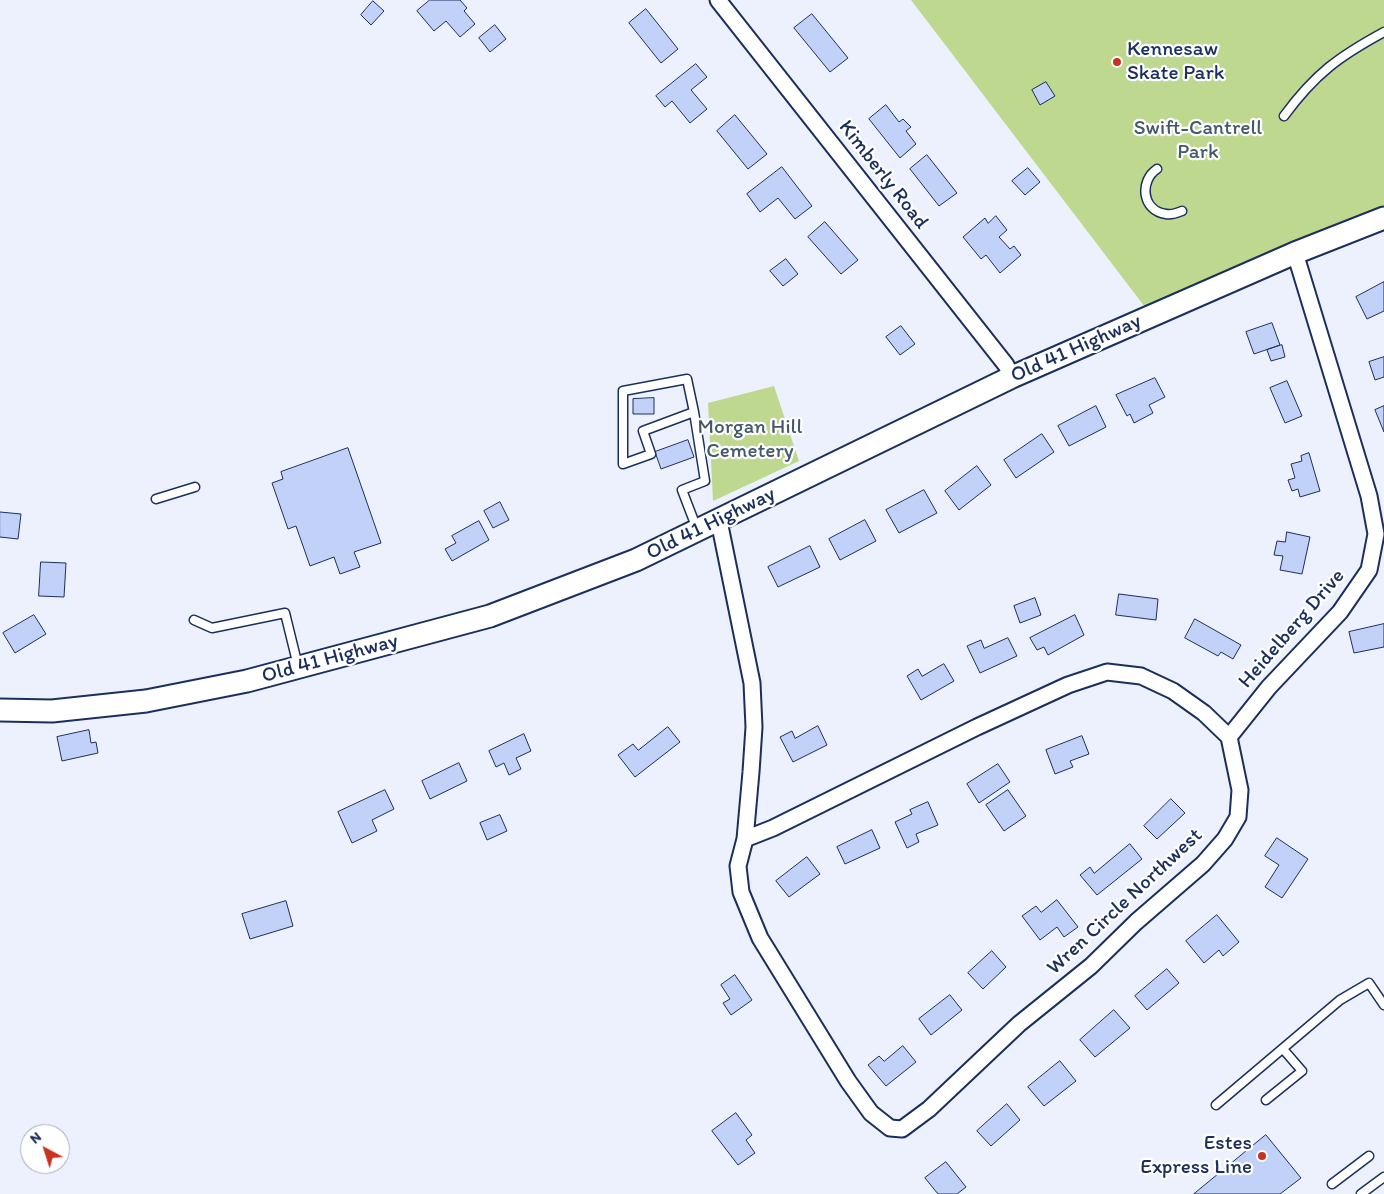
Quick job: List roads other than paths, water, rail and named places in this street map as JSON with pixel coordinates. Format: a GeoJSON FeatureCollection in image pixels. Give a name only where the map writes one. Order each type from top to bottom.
{"type":"FeatureCollection","features":[{"type":"Feature","properties":{"kind":"main road","name":"Old 41 Highway"},"geometry":{"type":"LineString","coordinates":[[0,710],[60,710],[146,701],[247,681],[490,616],[592,578],[698,531],[1012,377],[1295,253],[1384,218]]}},
{"type":"Feature","properties":{"kind":"street","name":"Kimberly Road"},"geometry":{"type":"LineString","coordinates":[[718,0],[1000,358],[1012,377]]}},
{"type":"Feature","properties":{"kind":"street","name":"Heidelberg Drive"},"geometry":{"type":"LineString","coordinates":[[1229,737],[1269,687],[1340,612],[1370,570],[1376,534],[1369,496],[1295,253]]}},
{"type":"Feature","properties":{"kind":"street"},"geometry":{"type":"LineString","coordinates":[[719,521],[752,683],[754,727],[745,839],[773,828],[986,722],[1068,685],[1107,672],[1141,676],[1173,691],[1204,713],[1229,737]]}},
{"type":"Feature","properties":{"kind":"street","name":"Wren Circle Northwest"},"geometry":{"type":"LineString","coordinates":[[745,839],[738,866],[741,892],[760,938],[786,982],[871,1113],[890,1128],[902,1129],[910,1124],[1019,1024],[1091,966],[1136,922],[1203,864],[1225,839],[1238,817],[1240,790],[1229,737]]}},
{"type":"Feature","properties":{"kind":"lane"},"geometry":{"type":"LineString","coordinates":[[1284,116],[1307,86],[1326,68],[1384,32]]}},
{"type":"Feature","properties":{"kind":"lane"},"geometry":{"type":"LineString","coordinates":[[1157,168],[1144,187],[1148,200],[1156,210],[1166,214],[1182,211]]}},
{"type":"Feature","properties":{"kind":"lane"},"geometry":{"type":"LineString","coordinates":[[694,412],[643,431],[651,454],[624,464],[623,392],[687,379],[694,412],[705,481],[682,490],[698,531]]}},
{"type":"Feature","properties":{"kind":"lane"},"geometry":{"type":"LineString","coordinates":[[156,499],[195,487]]}},
{"type":"Feature","properties":{"kind":"lane"},"geometry":{"type":"LineString","coordinates":[[194,620],[212,628],[286,613],[298,666]]}},
{"type":"Feature","properties":{"kind":"lane"},"geometry":{"type":"LineString","coordinates":[[1216,1105],[1340,1000],[1369,983],[1384,1005]]}},
{"type":"Feature","properties":{"kind":"lane"},"geometry":{"type":"LineString","coordinates":[[1266,1100],[1302,1071],[1283,1049]]}},
{"type":"Feature","properties":{"kind":"lane"},"geometry":{"type":"LineString","coordinates":[[1332,1184],[1369,1156]]}},
{"type":"Feature","properties":{"kind":"lane"},"geometry":{"type":"LineString","coordinates":[[1361,1194],[1384,1176]]}},
{"type":"Feature","properties":{"kind":"place","name":"Kennesaw Skate Park"},"geometry":{"type":"Point","coordinates":[1117,62]}},
{"type":"Feature","properties":{"kind":"place","name":"Estes Express Line"},"geometry":{"type":"Point","coordinates":[1262,1156]}},
{"type":"Feature","properties":{"kind":"park label","name":"Swift-Cantrell Park"},"geometry":{"type":"Point","coordinates":[1198,141]}},
{"type":"Feature","properties":{"kind":"park label","name":"Morgan Hill Cemetery"},"geometry":{"type":"Point","coordinates":[750,440]}}]}
